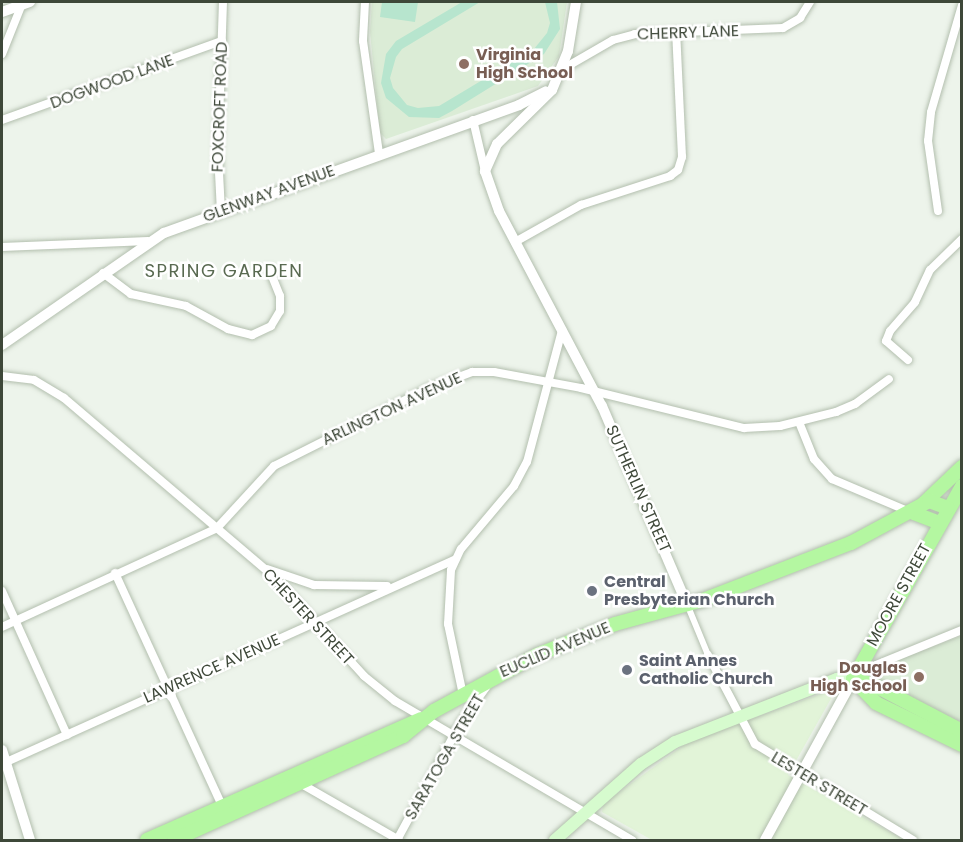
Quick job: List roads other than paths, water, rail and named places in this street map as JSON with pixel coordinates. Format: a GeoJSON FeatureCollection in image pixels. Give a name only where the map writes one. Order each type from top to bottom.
{"type":"FeatureCollection","features":[{"type":"Feature","properties":{"kind":"main road","name":"EUCLID AVENUE"},"geometry":{"type":"LineString","coordinates":[[147,840],[167,838],[356,751],[403,736],[421,719],[497,675],[593,632],[687,604],[851,543],[923,504],[962,467]]}},
{"type":"Feature","properties":{"kind":"main road","name":"MOORE STREET"},"geometry":{"type":"LineString","coordinates":[[852,679],[939,523],[955,506],[962,486]]}},
{"type":"Feature","properties":{"kind":"main road"},"geometry":{"type":"LineString","coordinates":[[923,504],[937,502],[955,506]]}},
{"type":"Feature","properties":{"kind":"main road"},"geometry":{"type":"LineString","coordinates":[[911,512],[939,523]]}},
{"type":"Feature","properties":{"kind":"main road"},"geometry":{"type":"LineString","coordinates":[[555,840],[657,752],[737,715],[837,679],[852,679],[872,684],[962,731]]}},
{"type":"Feature","properties":{"kind":"main road"},"geometry":{"type":"LineString","coordinates":[[852,679],[876,703],[962,745]]}},
{"type":"Feature","properties":{"kind":"street","name":"FOXCROFT ROAD"},"geometry":{"type":"LineString","coordinates":[[222,212],[218,152],[223,2]]}},
{"type":"Feature","properties":{"kind":"street"},"geometry":{"type":"LineString","coordinates":[[365,2],[363,41],[379,154]]}},
{"type":"Feature","properties":{"kind":"street"},"geometry":{"type":"LineString","coordinates":[[485,171],[497,144],[548,96],[561,70],[576,2]]}},
{"type":"Feature","properties":{"kind":"street","name":"CHERRY LANE"},"geometry":{"type":"LineString","coordinates":[[561,70],[623,36],[676,32],[773,31],[800,18],[810,2]]}},
{"type":"Feature","properties":{"kind":"street"},"geometry":{"type":"LineString","coordinates":[[2,12],[25,3]]}},
{"type":"Feature","properties":{"kind":"street"},"geometry":{"type":"LineString","coordinates":[[2,54],[25,3]]}},
{"type":"Feature","properties":{"kind":"street"},"geometry":{"type":"LineString","coordinates":[[938,211],[928,141],[931,112],[962,5]]}},
{"type":"Feature","properties":{"kind":"street"},"geometry":{"type":"LineString","coordinates":[[515,242],[581,205],[670,176],[678,170],[682,157],[676,32]]}},
{"type":"Feature","properties":{"kind":"street","name":"DOGWOOD LANE"},"geometry":{"type":"LineString","coordinates":[[2,120],[222,41]]}},
{"type":"Feature","properties":{"kind":"street","name":"GLENWAY AVENUE"},"geometry":{"type":"LineString","coordinates":[[2,345],[148,241],[536,97],[555,82]]}},
{"type":"Feature","properties":{"kind":"street"},"geometry":{"type":"LineString","coordinates":[[473,120],[485,171]]}},
{"type":"Feature","properties":{"kind":"street","name":"SUTHERLIN STREET"},"geometry":{"type":"LineString","coordinates":[[485,171],[515,242],[593,392],[708,655],[737,715]]}},
{"type":"Feature","properties":{"kind":"street"},"geometry":{"type":"LineString","coordinates":[[908,360],[886,341],[890,331],[915,302],[930,270],[962,239]]}},
{"type":"Feature","properties":{"kind":"street"},"geometry":{"type":"LineString","coordinates":[[2,247],[148,241]]}},
{"type":"Feature","properties":{"kind":"street"},"geometry":{"type":"LineString","coordinates":[[103,273],[131,294],[186,306],[228,329],[252,335],[271,326],[280,311],[280,296],[269,269]]}},
{"type":"Feature","properties":{"kind":"street"},"geometry":{"type":"LineString","coordinates":[[463,695],[446,608],[455,560],[472,533],[521,476],[550,382],[562,330]]}},
{"type":"Feature","properties":{"kind":"street","name":"ARLINGTON AVENUE"},"geometry":{"type":"LineString","coordinates":[[2,627],[217,528],[274,466],[429,388],[484,371],[550,382],[732,427],[764,428],[799,422],[850,407],[889,379]]}},
{"type":"Feature","properties":{"kind":"street","name":"CHESTER STREET"},"geometry":{"type":"LineString","coordinates":[[2,376],[34,380],[56,392],[264,568],[364,676],[421,719],[632,840]]}},
{"type":"Feature","properties":{"kind":"street"},"geometry":{"type":"LineString","coordinates":[[799,422],[814,459],[832,480],[911,512]]}},
{"type":"Feature","properties":{"kind":"street","name":"LAWRENCE AVENUE"},"geometry":{"type":"LineString","coordinates":[[3,763],[455,560]]}},
{"type":"Feature","properties":{"kind":"street"},"geometry":{"type":"LineString","coordinates":[[264,568],[301,581],[334,587],[377,587],[400,583]]}},
{"type":"Feature","properties":{"kind":"street"},"geometry":{"type":"LineString","coordinates":[[115,573],[224,811]]}},
{"type":"Feature","properties":{"kind":"street"},"geometry":{"type":"LineString","coordinates":[[2,591],[68,735]]}},
{"type":"Feature","properties":{"kind":"street"},"geometry":{"type":"LineString","coordinates":[[852,679],[870,665],[962,630]]}},
{"type":"Feature","properties":{"kind":"street","name":"SARATOGA STREET"},"geometry":{"type":"LineString","coordinates":[[398,840],[473,703],[497,675]]}},
{"type":"Feature","properties":{"kind":"street","name":"MOORE STREET"},"geometry":{"type":"LineString","coordinates":[[765,840],[852,679]]}},
{"type":"Feature","properties":{"kind":"street","name":"LESTER STREET"},"geometry":{"type":"LineString","coordinates":[[737,715],[755,744],[913,840]]}},
{"type":"Feature","properties":{"kind":"street"},"geometry":{"type":"LineString","coordinates":[[2,750],[3,763],[30,840]]}},
{"type":"Feature","properties":{"kind":"street"},"geometry":{"type":"LineString","coordinates":[[294,780],[398,840]]}},
{"type":"Feature","properties":{"kind":"place","name":"Virginia High School"},"geometry":{"type":"Point","coordinates":[464,64]}},
{"type":"Feature","properties":{"kind":"place","name":"Central Presbyterian Church"},"geometry":{"type":"Point","coordinates":[592,591]}},
{"type":"Feature","properties":{"kind":"place","name":"Saint Annes Catholic Church"},"geometry":{"type":"Point","coordinates":[627,670]}},
{"type":"Feature","properties":{"kind":"place","name":"Douglas High School"},"geometry":{"type":"Point","coordinates":[919,677]}},
{"type":"Feature","properties":{"kind":"district","name":"SPRING GARDEN"},"geometry":{"type":"Point","coordinates":[224,271]}}]}
